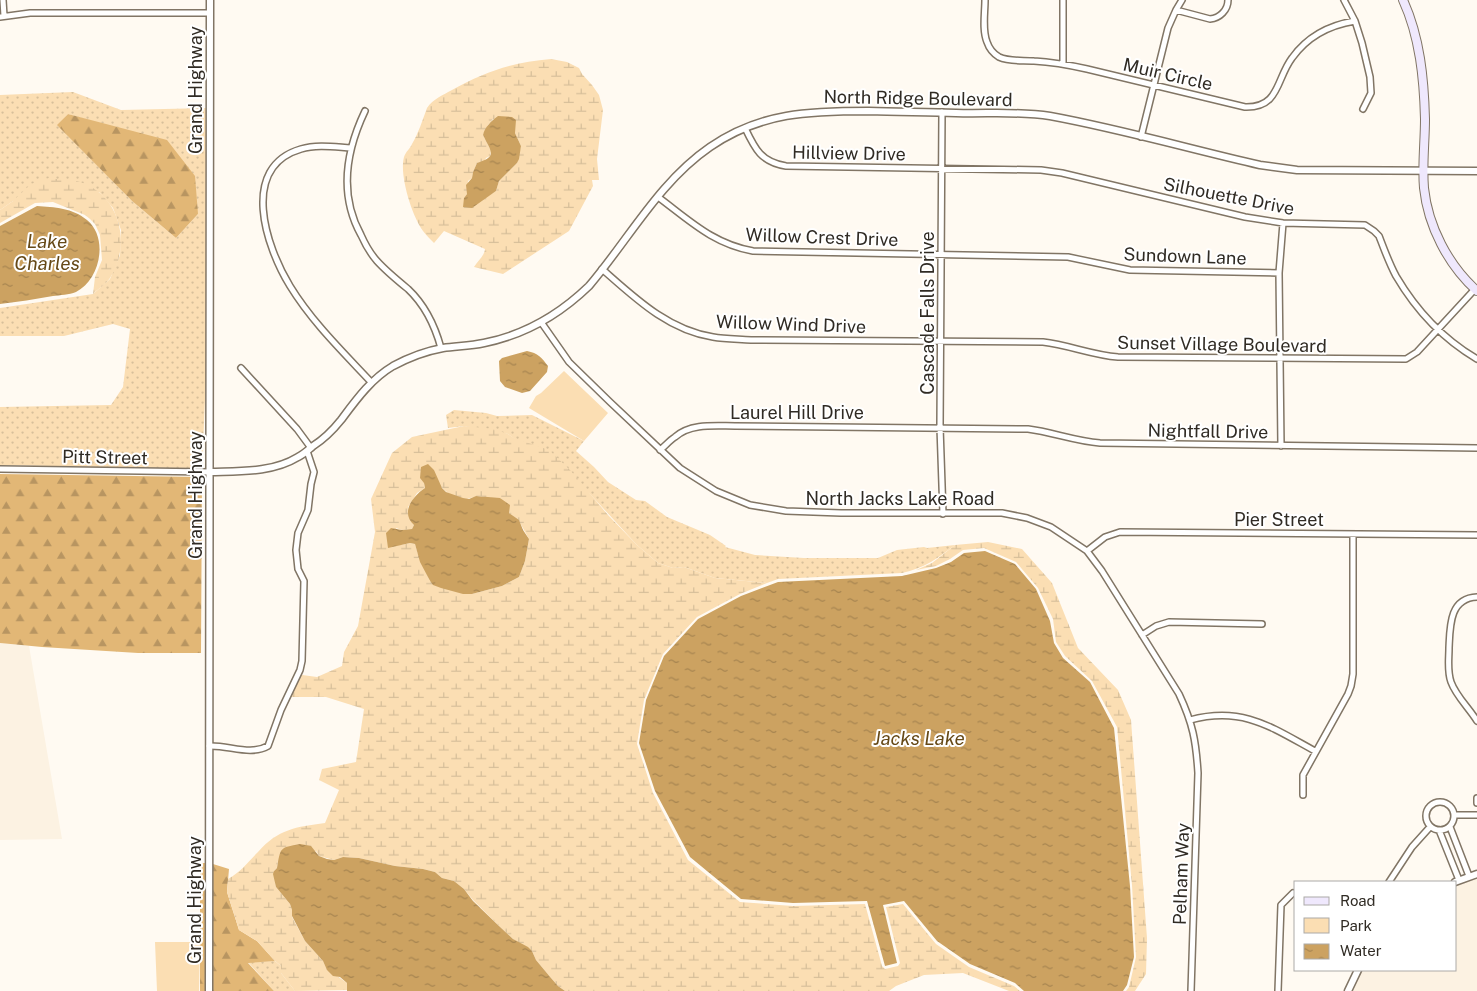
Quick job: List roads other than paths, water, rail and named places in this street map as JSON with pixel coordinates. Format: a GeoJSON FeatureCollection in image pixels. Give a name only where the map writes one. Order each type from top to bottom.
{"type":"FeatureCollection","features":[{"type":"Feature","properties":{"kind":"main road"},"geometry":{"type":"LineString","coordinates":[[1403,0],[1412,26],[1422,67],[1425,120],[1424,187],[1427,204],[1436,233],[1450,260],[1476,290]]}},
{"type":"Feature","properties":{"kind":"street"},"geometry":{"type":"LineString","coordinates":[[3,0],[2,16],[30,13],[210,14]]}},
{"type":"Feature","properties":{"kind":"street","name":"Grand Highway"},"geometry":{"type":"LineString","coordinates":[[209,991],[210,0]]}},
{"type":"Feature","properties":{"kind":"street","name":"Muir Circle"},"geometry":{"type":"LineString","coordinates":[[985,0],[985,35],[987,42],[994,53],[1005,59],[1063,64],[1245,107],[1260,105],[1271,99],[1286,67],[1306,42],[1324,30],[1355,21]]}},
{"type":"Feature","properties":{"kind":"street"},"geometry":{"type":"LineString","coordinates":[[1063,0],[1063,64]]}},
{"type":"Feature","properties":{"kind":"street"},"geometry":{"type":"LineString","coordinates":[[1141,136],[1168,28],[1182,0]]}},
{"type":"Feature","properties":{"kind":"street"},"geometry":{"type":"LineString","coordinates":[[1176,10],[1214,19],[1225,10],[1228,0]]}},
{"type":"Feature","properties":{"kind":"street"},"geometry":{"type":"LineString","coordinates":[[1344,0],[1355,21],[1370,77],[1371,93],[1363,109]]}},
{"type":"Feature","properties":{"kind":"street"},"geometry":{"type":"LineString","coordinates":[[210,472],[270,468],[290,461],[309,449],[332,430],[372,382],[394,366],[441,348],[427,314],[408,290],[372,255],[352,216],[347,189],[347,175],[351,148],[365,111]]}},
{"type":"Feature","properties":{"kind":"street","name":"North Ridge Boulevard"},"geometry":{"type":"LineString","coordinates":[[441,348],[468,346],[502,338],[541,322],[552,315],[580,295],[680,171],[726,137],[745,128],[780,117],[814,112],[942,112],[1048,116],[1260,165],[1281,168],[1297,170],[1477,170]]}},
{"type":"Feature","properties":{"kind":"street","name":"Cascade Falls Drive"},"geometry":{"type":"LineString","coordinates":[[942,112],[940,427],[943,514]]}},
{"type":"Feature","properties":{"kind":"street","name":"Hillview Drive"},"geometry":{"type":"LineString","coordinates":[[745,128],[758,153],[778,165],[941,168]]}},
{"type":"Feature","properties":{"kind":"street"},"geometry":{"type":"LineString","coordinates":[[351,148],[312,147],[302,149],[283,158],[274,167],[264,186],[262,204],[268,235],[281,271],[289,286],[322,328],[372,382]]}},
{"type":"Feature","properties":{"kind":"street","name":"Silhouette Drive"},"geometry":{"type":"LineString","coordinates":[[941,168],[1051,171],[1245,217],[1283,223],[1359,225],[1370,228],[1378,236],[1395,274],[1412,300],[1452,343],[1477,359]]}},
{"type":"Feature","properties":{"kind":"street","name":"Willow Crest Drive"},"geometry":{"type":"LineString","coordinates":[[658,197],[708,234],[730,246],[747,250],[767,253],[941,255]]}},
{"type":"Feature","properties":{"kind":"street"},"geometry":{"type":"LineString","coordinates":[[1281,446],[1279,273],[1283,223]]}},
{"type":"Feature","properties":{"kind":"street","name":"Sundown Lane"},"geometry":{"type":"LineString","coordinates":[[941,255],[1068,256],[1130,270],[1279,273]]}},
{"type":"Feature","properties":{"kind":"street","name":"Willow Wind Drive"},"geometry":{"type":"LineString","coordinates":[[602,269],[659,316],[682,328],[711,337],[941,341]]}},
{"type":"Feature","properties":{"kind":"street","name":"Sunset Village Boulevard"},"geometry":{"type":"LineString","coordinates":[[941,341],[1044,342],[1118,357],[1406,359],[1417,352],[1476,290]]}},
{"type":"Feature","properties":{"kind":"street","name":"North Jacks Lake Road"},"geometry":{"type":"LineString","coordinates":[[541,322],[569,362],[680,468],[716,492],[750,505],[804,512],[1002,513],[1027,518],[1051,527],[1087,551],[1102,571],[1179,694],[1190,720],[1196,744],[1197,758]]}},
{"type":"Feature","properties":{"kind":"street"},"geometry":{"type":"LineString","coordinates":[[209,746],[217,745],[251,751],[268,746],[281,710],[300,670],[302,655],[304,581],[298,569],[296,550],[298,533],[308,510],[314,468],[309,449],[296,429],[241,368]]}},
{"type":"Feature","properties":{"kind":"street","name":"Laurel Hill Drive"},"geometry":{"type":"LineString","coordinates":[[660,450],[682,432],[700,426],[940,427]]}},
{"type":"Feature","properties":{"kind":"street","name":"Nightfall Drive"},"geometry":{"type":"LineString","coordinates":[[940,427],[1040,430],[1077,440],[1100,443],[1477,448]]}},
{"type":"Feature","properties":{"kind":"street","name":"Pitt Street"},"geometry":{"type":"LineString","coordinates":[[0,469],[210,472]]}},
{"type":"Feature","properties":{"kind":"street","name":"Pier Street"},"geometry":{"type":"LineString","coordinates":[[1087,551],[1105,537],[1120,532],[1477,535]]}},
{"type":"Feature","properties":{"kind":"street"},"geometry":{"type":"LineString","coordinates":[[1303,795],[1303,775],[1351,686],[1353,674],[1353,534]]}},
{"type":"Feature","properties":{"kind":"street"},"geometry":{"type":"LineString","coordinates":[[1477,597],[1472,597],[1460,604],[1453,612],[1450,623],[1449,672],[1452,684],[1477,721]]}},
{"type":"Feature","properties":{"kind":"street"},"geometry":{"type":"LineString","coordinates":[[1142,635],[1156,626],[1168,622],[1262,624]]}},
{"type":"Feature","properties":{"kind":"street"},"geometry":{"type":"LineString","coordinates":[[1190,720],[1206,716],[1244,717],[1264,724],[1315,751]]}},
{"type":"Feature","properties":{"kind":"street","name":"Pelham Way"},"geometry":{"type":"LineString","coordinates":[[1191,991],[1197,758]]}},
{"type":"Feature","properties":{"kind":"street"},"geometry":{"type":"LineString","coordinates":[[1477,798],[1477,803]]}},
{"type":"Feature","properties":{"kind":"street"},"geometry":{"type":"LineString","coordinates":[[1443,801],[1448,803],[1455,815],[1450,826],[1446,829],[1439,830],[1427,823],[1426,814],[1430,805],[1434,802],[1443,801]]}},
{"type":"Feature","properties":{"kind":"street"},"geometry":{"type":"LineString","coordinates":[[1455,815],[1477,815]]}},
{"type":"Feature","properties":{"kind":"street"},"geometry":{"type":"LineString","coordinates":[[1390,881],[1412,847],[1430,826]]}},
{"type":"Feature","properties":{"kind":"street"},"geometry":{"type":"LineString","coordinates":[[1450,826],[1469,876]]}},
{"type":"Feature","properties":{"kind":"street"},"geometry":{"type":"LineString","coordinates":[[1439,830],[1457,881],[1477,874]]}},
{"type":"Feature","properties":{"kind":"street"},"geometry":{"type":"LineString","coordinates":[[1447,851],[1458,847]]}},
{"type":"Feature","properties":{"kind":"street"},"geometry":{"type":"LineString","coordinates":[[1278,991],[1281,905],[1293,893]]}},
{"type":"Feature","properties":{"kind":"street"},"geometry":{"type":"LineString","coordinates":[[1348,991],[1358,971]]}},
{"type":"Feature","properties":{"kind":"water"},"geometry":{"type":"Polygon","coordinates":[[[498,116],[512,117],[516,120],[515,133],[521,146],[519,159],[499,181],[496,191],[472,208],[463,207],[464,198],[467,194],[466,185],[472,178],[477,163],[488,158],[491,153],[483,135],[484,132],[489,124],[498,116]]]}},
{"type":"Feature","properties":{"kind":"water","name":"Lake Charles"},"geometry":{"type":"Polygon","coordinates":[[[37,206],[70,211],[87,220],[94,228],[98,237],[100,248],[96,269],[91,278],[76,292],[0,304],[0,226],[37,206]]]}},
{"type":"Feature","properties":{"kind":"water"},"geometry":{"type":"Polygon","coordinates":[[[527,351],[539,356],[548,366],[547,372],[530,391],[522,393],[505,387],[500,381],[499,361],[502,358],[527,351]]]}},
{"type":"Feature","properties":{"kind":"water"},"geometry":{"type":"Polygon","coordinates":[[[428,464],[434,470],[442,488],[446,492],[469,499],[476,496],[500,498],[510,505],[509,513],[519,520],[529,539],[525,561],[519,577],[502,586],[472,594],[463,594],[433,585],[420,562],[415,544],[410,543],[388,548],[386,533],[391,528],[412,529],[414,525],[408,515],[408,510],[416,495],[425,488],[420,478],[421,467],[428,464]]]}},
{"type":"Feature","properties":{"kind":"water","name":"Jacks Lake"},"geometry":{"type":"Polygon","coordinates":[[[985,551],[1015,564],[1036,589],[1050,621],[1054,643],[1063,658],[1090,682],[1114,728],[1130,886],[1134,957],[1127,985],[1123,991],[1024,991],[1015,983],[970,964],[937,941],[904,901],[883,905],[897,963],[885,966],[867,901],[793,903],[741,899],[690,857],[655,791],[639,743],[646,700],[664,656],[698,619],[741,596],[778,582],[902,576],[936,568],[951,562],[964,553],[985,551]]]}},
{"type":"Feature","properties":{"kind":"water"},"geometry":{"type":"Polygon","coordinates":[[[300,844],[311,846],[319,856],[327,859],[359,858],[395,866],[423,869],[435,872],[442,878],[454,881],[513,939],[528,947],[551,978],[565,991],[347,991],[347,983],[340,977],[333,976],[327,970],[323,961],[305,941],[292,916],[290,904],[276,887],[273,874],[277,868],[280,852],[288,846],[300,844]]]}}]}
